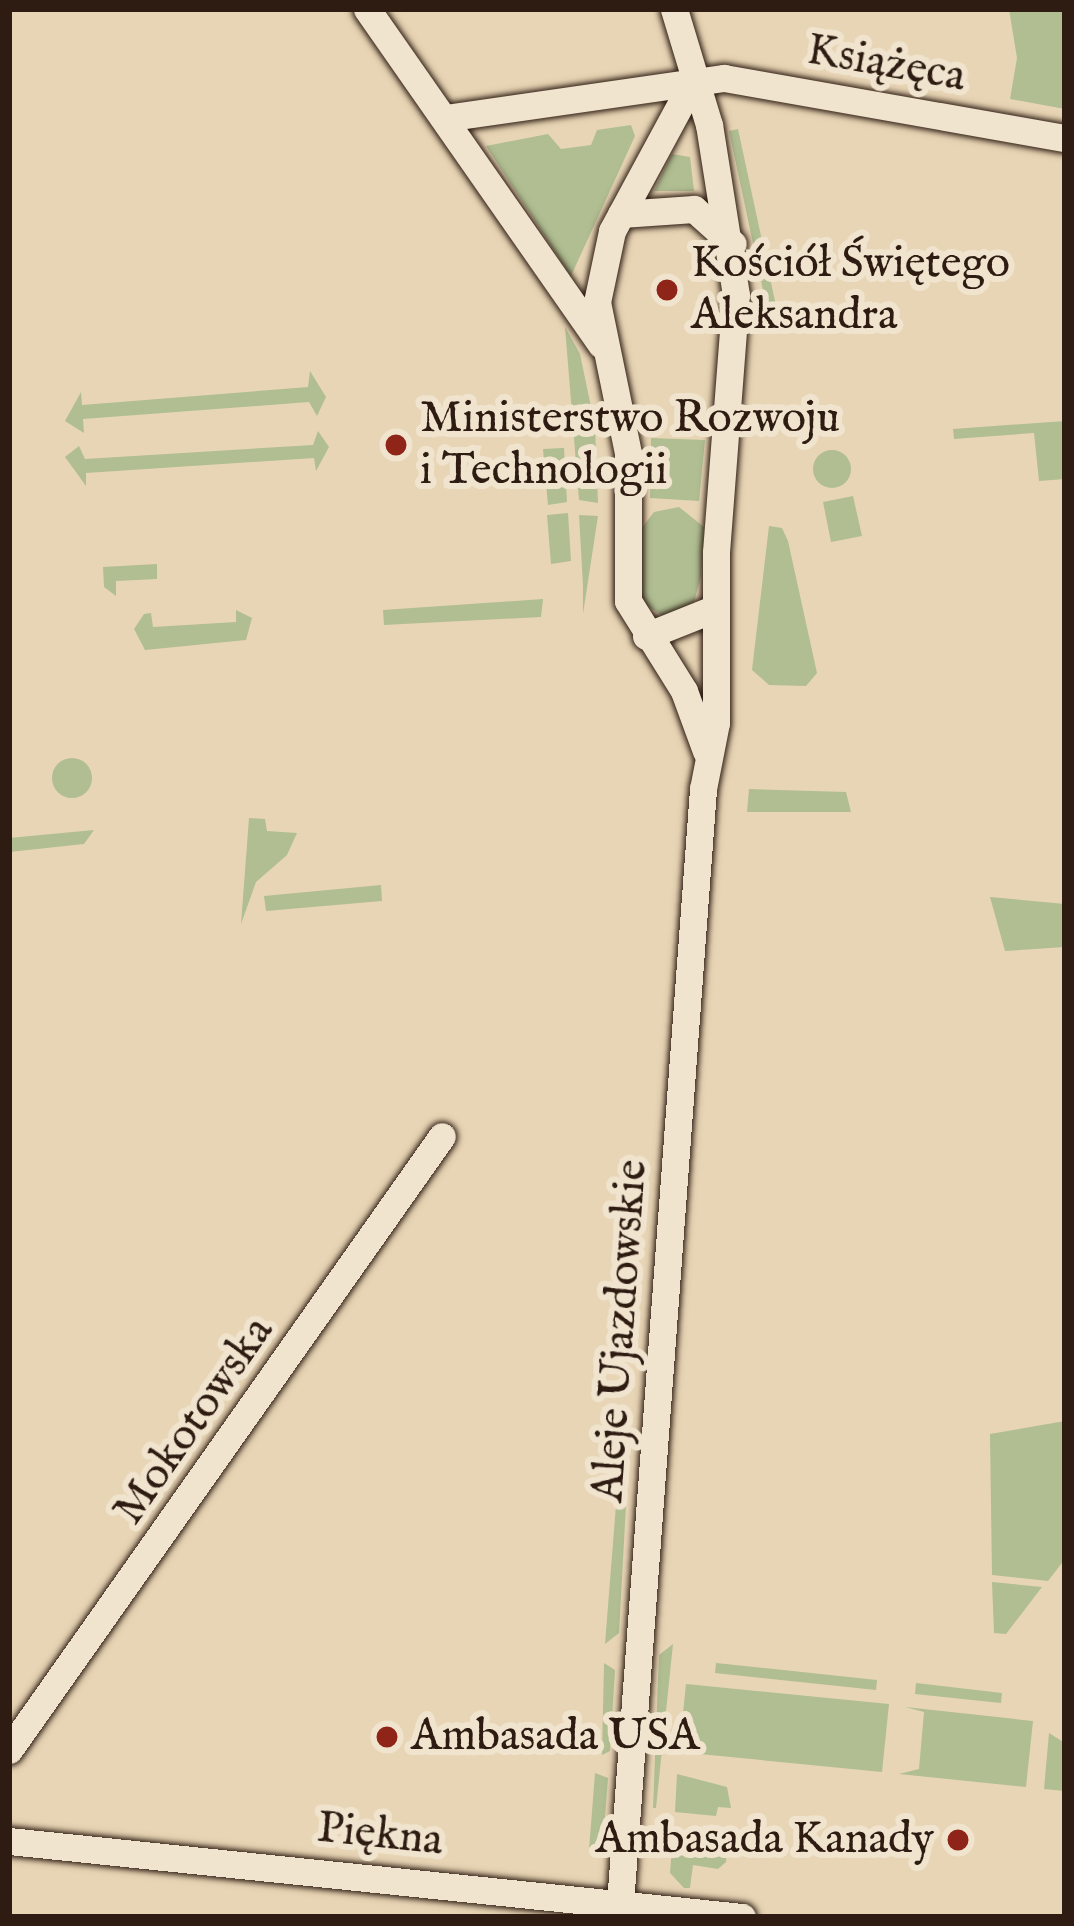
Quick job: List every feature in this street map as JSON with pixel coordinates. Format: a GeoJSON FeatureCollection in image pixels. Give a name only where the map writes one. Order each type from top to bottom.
{"type":"FeatureCollection","features":[{"type":"Feature","properties":{"kind":"street"},"geometry":{"type":"LineString","coordinates":[[367,9],[602,346]]}},
{"type":"Feature","properties":{"kind":"street","name":"Aleje Ujazdowskie"},"geometry":{"type":"LineString","coordinates":[[619,1911],[706,751],[716,690],[734,246],[706,115],[692,83],[674,9]]}},
{"type":"Feature","properties":{"kind":"street","name":"Książęca"},"geometry":{"type":"LineString","coordinates":[[445,118],[730,79],[1065,138]]}},
{"type":"Feature","properties":{"kind":"street"},"geometry":{"type":"LineString","coordinates":[[692,83],[621,214],[599,281],[602,346],[628,453],[626,594],[646,636],[684,692],[706,751]]}},
{"type":"Feature","properties":{"kind":"street"},"geometry":{"type":"LineString","coordinates":[[621,214],[694,208],[734,246]]}},
{"type":"Feature","properties":{"kind":"street"},"geometry":{"type":"LineString","coordinates":[[646,636],[716,608]]}},
{"type":"Feature","properties":{"kind":"street"},"geometry":{"type":"LineString","coordinates":[[646,636],[716,690]]}},
{"type":"Feature","properties":{"kind":"street","name":"Mokotowska"},"geometry":{"type":"LineString","coordinates":[[9,1750],[442,1136]]}},
{"type":"Feature","properties":{"kind":"street","name":"Piękna"},"geometry":{"type":"LineString","coordinates":[[9,1841],[619,1911],[742,1917]]}},
{"type":"Feature","properties":{"kind":"green space"},"geometry":{"type":"Polygon","coordinates":[[[1009,9],[1065,9],[1065,109],[1010,99],[1017,58],[1009,9]]]}},
{"type":"Feature","properties":{"kind":"green space"},"geometry":{"type":"Polygon","coordinates":[[[631,125],[635,136],[571,276],[486,146],[548,134],[561,149],[591,145],[597,130],[631,125]]]}},
{"type":"Feature","properties":{"kind":"green space"},"geometry":{"type":"Polygon","coordinates":[[[738,129],[778,315],[770,323],[729,131],[738,129]]]}},
{"type":"Feature","properties":{"kind":"green space"},"geometry":{"type":"Polygon","coordinates":[[[672,154],[690,157],[694,191],[654,191],[672,154]]]}},
{"type":"Feature","properties":{"kind":"green space"},"geometry":{"type":"Polygon","coordinates":[[[565,327],[580,354],[595,426],[598,503],[579,500],[565,327]]]}},
{"type":"Feature","properties":{"kind":"green space"},"geometry":{"type":"Polygon","coordinates":[[[310,371],[326,397],[317,416],[309,402],[83,419],[84,433],[65,421],[81,392],[82,405],[308,387],[310,371]]]}},
{"type":"Feature","properties":{"kind":"green space"},"geometry":{"type":"Polygon","coordinates":[[[1065,421],[1065,479],[1039,481],[1034,433],[954,439],[953,429],[1065,421]]]}},
{"type":"Feature","properties":{"kind":"green space"},"geometry":{"type":"Polygon","coordinates":[[[318,431],[329,447],[316,471],[314,458],[86,473],[86,486],[65,457],[79,446],[85,459],[313,445],[318,431]]]}},
{"type":"Feature","properties":{"kind":"green space"},"geometry":{"type":"Polygon","coordinates":[[[651,438],[705,440],[699,501],[650,498],[651,438]]]}},
{"type":"Feature","properties":{"kind":"green space"},"geometry":{"type":"Polygon","coordinates":[[[564,448],[567,502],[548,505],[543,449],[564,448]]]}},
{"type":"Feature","properties":{"kind":"green space"},"geometry":{"type":"Polygon","coordinates":[[[832,450],[845,456],[851,469],[845,482],[832,488],[819,482],[813,469],[819,456],[832,450]]]}},
{"type":"Feature","properties":{"kind":"green space"},"geometry":{"type":"Polygon","coordinates":[[[853,496],[862,536],[831,542],[823,502],[853,496]]]}},
{"type":"Feature","properties":{"kind":"green space"},"geometry":{"type":"Polygon","coordinates":[[[679,507],[704,527],[701,576],[693,606],[668,619],[641,602],[641,529],[654,512],[679,507]]]}},
{"type":"Feature","properties":{"kind":"green space"},"geometry":{"type":"Polygon","coordinates":[[[568,513],[571,561],[551,564],[547,515],[568,513]]]}},
{"type":"Feature","properties":{"kind":"green space"},"geometry":{"type":"Polygon","coordinates":[[[579,515],[598,516],[583,614],[583,586],[579,515]]]}},
{"type":"Feature","properties":{"kind":"green space"},"geometry":{"type":"Polygon","coordinates":[[[769,526],[782,528],[788,541],[817,673],[806,686],[769,685],[752,670],[769,526]]]}},
{"type":"Feature","properties":{"kind":"green space"},"geometry":{"type":"Polygon","coordinates":[[[157,564],[157,579],[116,581],[116,596],[104,587],[103,567],[157,564]]]}},
{"type":"Feature","properties":{"kind":"green space"},"geometry":{"type":"Polygon","coordinates":[[[543,599],[541,617],[384,625],[383,610],[543,599]]]}},
{"type":"Feature","properties":{"kind":"green space"},"geometry":{"type":"Polygon","coordinates":[[[236,610],[252,618],[246,640],[145,650],[134,629],[144,614],[151,613],[153,627],[236,622],[236,610]]]}},
{"type":"Feature","properties":{"kind":"green space"},"geometry":{"type":"Polygon","coordinates":[[[72,758],[86,764],[92,778],[86,792],[72,798],[58,792],[52,778],[58,764],[72,758]]]}},
{"type":"Feature","properties":{"kind":"green space"},"geometry":{"type":"Polygon","coordinates":[[[749,789],[846,792],[851,812],[747,812],[749,789]]]}},
{"type":"Feature","properties":{"kind":"green space"},"geometry":{"type":"Polygon","coordinates":[[[249,818],[265,819],[267,831],[297,833],[287,855],[256,882],[241,924],[249,818]]]}},
{"type":"Feature","properties":{"kind":"green space"},"geometry":{"type":"Polygon","coordinates":[[[94,830],[84,844],[9,852],[9,838],[94,830]]]}},
{"type":"Feature","properties":{"kind":"green space"},"geometry":{"type":"Polygon","coordinates":[[[381,885],[382,901],[266,911],[264,896],[381,885]]]}},
{"type":"Feature","properties":{"kind":"green space"},"geometry":{"type":"Polygon","coordinates":[[[990,897],[1065,904],[1065,947],[1005,951],[990,897]]]}},
{"type":"Feature","properties":{"kind":"green space"},"geometry":{"type":"Polygon","coordinates":[[[1065,1421],[1065,1559],[1048,1581],[992,1575],[990,1434],[1065,1421]]]}},
{"type":"Feature","properties":{"kind":"green space"},"geometry":{"type":"Polygon","coordinates":[[[627,1486],[619,1633],[605,1644],[616,1505],[627,1486]]]}},
{"type":"Feature","properties":{"kind":"green space"},"geometry":{"type":"Polygon","coordinates":[[[992,1582],[1042,1587],[1006,1634],[994,1633],[992,1582]]]}},
{"type":"Feature","properties":{"kind":"green space"},"geometry":{"type":"Polygon","coordinates":[[[673,1644],[656,1808],[653,1808],[659,1655],[673,1644]]]}},
{"type":"Feature","properties":{"kind":"green space"},"geometry":{"type":"Polygon","coordinates":[[[604,1663],[615,1670],[610,1751],[602,1755],[604,1663]]]}},
{"type":"Feature","properties":{"kind":"green space"},"geometry":{"type":"Polygon","coordinates":[[[716,1663],[877,1680],[876,1690],[715,1673],[716,1663]]]}},
{"type":"Feature","properties":{"kind":"green space"},"geometry":{"type":"Polygon","coordinates":[[[916,1683],[1002,1693],[1001,1703],[915,1694],[916,1683]]]}},
{"type":"Feature","properties":{"kind":"green space"},"geometry":{"type":"Polygon","coordinates":[[[686,1684],[889,1704],[882,1772],[679,1752],[686,1684]]]}},
{"type":"Feature","properties":{"kind":"green space"},"geometry":{"type":"Polygon","coordinates":[[[905,1707],[1033,1721],[1026,1787],[899,1774],[919,1769],[924,1712],[905,1707]]]}},
{"type":"Feature","properties":{"kind":"green space"},"geometry":{"type":"Polygon","coordinates":[[[1049,1733],[1065,1743],[1065,1791],[1044,1789],[1049,1733]]]}},
{"type":"Feature","properties":{"kind":"green space"},"geometry":{"type":"Polygon","coordinates":[[[595,1773],[608,1778],[602,1855],[589,1850],[595,1773]]]}},
{"type":"Feature","properties":{"kind":"green space"},"geometry":{"type":"Polygon","coordinates":[[[677,1774],[727,1787],[731,1808],[718,1807],[716,1816],[675,1812],[677,1774]]]}},
{"type":"Feature","properties":{"kind":"green space"},"geometry":{"type":"Polygon","coordinates":[[[673,1834],[715,1838],[715,1847],[727,1849],[726,1862],[718,1869],[693,1865],[690,1888],[684,1888],[670,1873],[673,1834]]]}},
{"type":"Feature","properties":{"kind":"place","name":"Kościół Świętego Aleksandra"},"geometry":{"type":"Point","coordinates":[667,290]}},
{"type":"Feature","properties":{"kind":"place","name":"Ministerstwo Rozwoju i Technologii"},"geometry":{"type":"Point","coordinates":[396,445]}},
{"type":"Feature","properties":{"kind":"place","name":"Ambasada USA"},"geometry":{"type":"Point","coordinates":[387,1737]}},
{"type":"Feature","properties":{"kind":"place","name":"Ambasada Kanady"},"geometry":{"type":"Point","coordinates":[958,1840]}}]}
